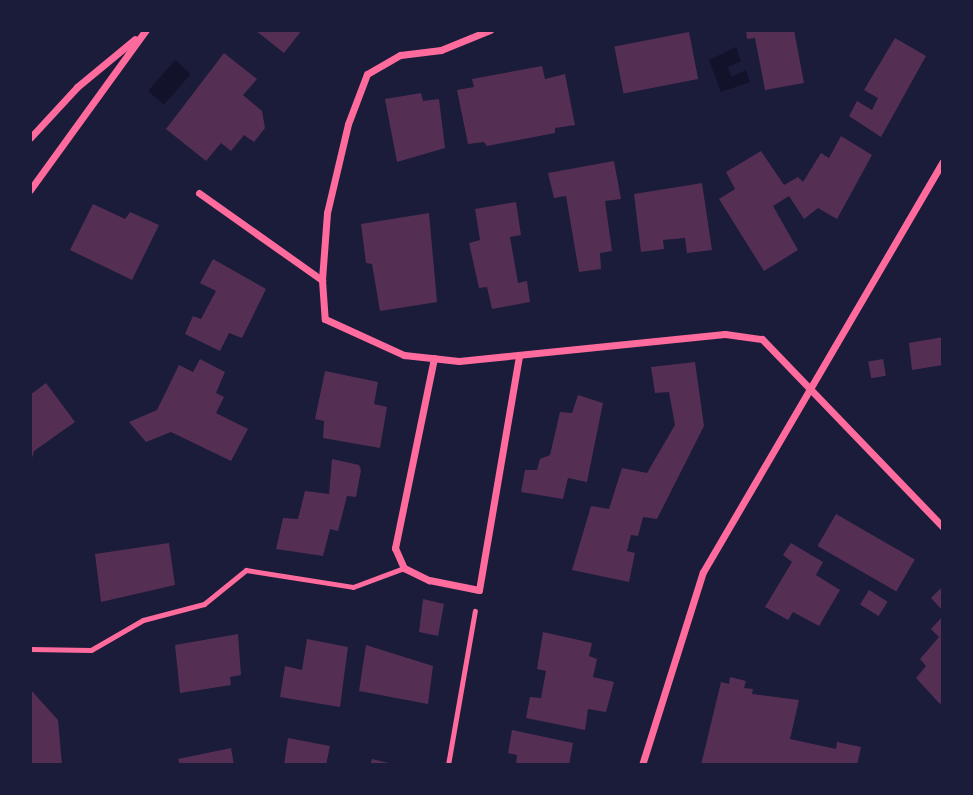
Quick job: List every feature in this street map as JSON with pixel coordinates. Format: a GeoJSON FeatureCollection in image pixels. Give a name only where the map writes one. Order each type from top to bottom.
{"type":"FeatureCollection","features":[{"type":"Feature","properties":{"kind":"street"},"geometry":{"type":"LineString","coordinates":[[30,138],[77,87],[146,30],[30,190]]}},
{"type":"Feature","properties":{"kind":"street"},"geometry":{"type":"LineString","coordinates":[[490,30],[441,50],[400,55],[367,74],[348,124],[327,213],[322,280],[325,319],[404,355],[459,361],[725,334],[762,339],[943,527]]}},
{"type":"Feature","properties":{"kind":"street"},"geometry":{"type":"LineString","coordinates":[[642,765],[703,572],[943,162]]}},
{"type":"Feature","properties":{"kind":"street"},"geometry":{"type":"LineString","coordinates":[[199,193],[322,280]]}},
{"type":"Feature","properties":{"kind":"street"},"geometry":{"type":"LineString","coordinates":[[434,358],[395,548],[404,568],[429,580],[478,590],[519,355]]}},
{"type":"Feature","properties":{"kind":"lane"},"geometry":{"type":"LineString","coordinates":[[30,649],[91,650],[143,620],[204,604],[246,570],[353,587],[404,568]]}},
{"type":"Feature","properties":{"kind":"path"},"geometry":{"type":"LineString","coordinates":[[449,765],[478,590]]}},
{"type":"Feature","properties":{"kind":"shaded area"},"geometry":{"type":"Polygon","coordinates":[[[736,47],[741,61],[728,67],[731,77],[746,70],[750,82],[721,92],[709,60],[736,47]]]}},
{"type":"Feature","properties":{"kind":"shaded area"},"geometry":{"type":"Polygon","coordinates":[[[175,60],[191,74],[164,105],[148,91],[175,60]]]}},
{"type":"Feature","properties":{"kind":"building"},"geometry":{"type":"Polygon","coordinates":[[[255,30],[302,30],[284,53],[255,30]]]}},
{"type":"Feature","properties":{"kind":"building"},"geometry":{"type":"Polygon","coordinates":[[[746,30],[794,30],[804,83],[765,90],[755,38],[747,39],[746,30]]]}},
{"type":"Feature","properties":{"kind":"building"},"geometry":{"type":"Polygon","coordinates":[[[689,32],[698,79],[624,94],[614,47],[689,32]]]}},
{"type":"Feature","properties":{"kind":"building"},"geometry":{"type":"Polygon","coordinates":[[[895,38],[926,56],[881,137],[849,116],[857,101],[872,110],[878,98],[864,90],[895,38]]]}},
{"type":"Feature","properties":{"kind":"building"},"geometry":{"type":"Polygon","coordinates":[[[224,53],[257,79],[243,95],[262,111],[265,128],[254,142],[244,135],[231,151],[221,143],[206,161],[166,129],[224,53]]]}},
{"type":"Feature","properties":{"kind":"building"},"geometry":{"type":"Polygon","coordinates":[[[542,66],[545,79],[565,74],[575,125],[555,128],[555,133],[487,146],[484,142],[468,144],[457,90],[474,87],[472,79],[542,66]]]}},
{"type":"Feature","properties":{"kind":"building"},"geometry":{"type":"Polygon","coordinates":[[[421,93],[423,101],[439,99],[445,148],[397,162],[385,99],[421,93]]]}},
{"type":"Feature","properties":{"kind":"building"},"geometry":{"type":"Polygon","coordinates":[[[841,136],[872,155],[837,219],[818,208],[804,219],[789,196],[773,206],[798,250],[764,271],[719,199],[735,189],[726,172],[761,151],[784,185],[798,177],[803,182],[821,153],[829,158],[841,136]]]}},
{"type":"Feature","properties":{"kind":"building"},"geometry":{"type":"Polygon","coordinates":[[[614,161],[621,199],[605,201],[612,251],[600,253],[601,269],[579,272],[566,196],[554,198],[548,173],[614,161]]]}},
{"type":"Feature","properties":{"kind":"building"},"geometry":{"type":"Polygon","coordinates":[[[702,183],[712,250],[687,253],[685,238],[663,240],[664,249],[641,252],[634,194],[702,183]]]}},
{"type":"Feature","properties":{"kind":"building"},"geometry":{"type":"Polygon","coordinates":[[[516,202],[521,235],[510,237],[518,283],[527,281],[530,302],[492,309],[487,287],[479,288],[469,243],[480,240],[475,209],[516,202]]]}},
{"type":"Feature","properties":{"kind":"building"},"geometry":{"type":"Polygon","coordinates":[[[93,204],[125,219],[130,212],[159,225],[132,280],[70,250],[93,204]]]}},
{"type":"Feature","properties":{"kind":"building"},"geometry":{"type":"Polygon","coordinates":[[[429,213],[437,302],[380,311],[372,264],[366,263],[361,224],[429,213]]]}},
{"type":"Feature","properties":{"kind":"building"},"geometry":{"type":"Polygon","coordinates":[[[213,259],[266,289],[242,338],[229,333],[220,351],[185,334],[193,316],[201,319],[216,291],[200,283],[213,259]]]}},
{"type":"Feature","properties":{"kind":"building"},"geometry":{"type":"Polygon","coordinates":[[[943,337],[943,365],[912,370],[909,343],[943,337]]]}},
{"type":"Feature","properties":{"kind":"building"},"geometry":{"type":"Polygon","coordinates":[[[200,359],[225,372],[216,393],[224,397],[216,413],[248,429],[231,461],[171,432],[146,442],[129,422],[157,410],[179,365],[193,372],[200,359]]]}},
{"type":"Feature","properties":{"kind":"building"},"geometry":{"type":"Polygon","coordinates":[[[883,359],[886,376],[871,378],[868,362],[883,359]]]}},
{"type":"Feature","properties":{"kind":"building"},"geometry":{"type":"Polygon","coordinates":[[[695,362],[704,426],[657,519],[643,517],[638,536],[631,535],[627,551],[635,553],[629,582],[572,570],[591,506],[609,509],[622,468],[647,473],[675,425],[669,392],[655,393],[651,367],[695,362]]]}},
{"type":"Feature","properties":{"kind":"building"},"geometry":{"type":"Polygon","coordinates":[[[325,371],[378,382],[374,404],[387,407],[380,448],[323,438],[324,421],[315,419],[325,371]]]}},
{"type":"Feature","properties":{"kind":"building"},"geometry":{"type":"Polygon","coordinates":[[[46,383],[75,422],[34,451],[30,465],[30,395],[46,383]]]}},
{"type":"Feature","properties":{"kind":"building"},"geometry":{"type":"Polygon","coordinates":[[[578,395],[603,403],[587,482],[568,478],[563,499],[521,492],[525,470],[537,470],[540,459],[550,455],[560,412],[572,413],[578,395]]]}},
{"type":"Feature","properties":{"kind":"building"},"geometry":{"type":"Polygon","coordinates":[[[332,459],[359,465],[361,470],[356,497],[347,496],[338,531],[330,529],[323,556],[276,549],[283,518],[298,519],[305,491],[329,494],[332,459]]]}},
{"type":"Feature","properties":{"kind":"building"},"geometry":{"type":"Polygon","coordinates":[[[836,514],[915,560],[896,592],[818,546],[836,514]]]}},
{"type":"Feature","properties":{"kind":"building"},"geometry":{"type":"Polygon","coordinates":[[[169,543],[175,585],[101,602],[95,554],[169,543]]]}},
{"type":"Feature","properties":{"kind":"building"},"geometry":{"type":"Polygon","coordinates":[[[791,543],[823,562],[816,575],[840,590],[819,626],[793,612],[788,620],[765,607],[792,562],[783,555],[791,543]]]}},
{"type":"Feature","properties":{"kind":"building"},"geometry":{"type":"Polygon","coordinates":[[[943,586],[943,611],[931,598],[943,586]]]}},
{"type":"Feature","properties":{"kind":"building"},"geometry":{"type":"Polygon","coordinates":[[[869,590],[888,602],[879,616],[860,604],[869,590]]]}},
{"type":"Feature","properties":{"kind":"building"},"geometry":{"type":"Polygon","coordinates":[[[423,599],[444,604],[438,636],[419,632],[423,599]]]}},
{"type":"Feature","properties":{"kind":"building"},"geometry":{"type":"Polygon","coordinates":[[[943,616],[943,701],[940,704],[916,678],[926,666],[920,659],[939,637],[931,629],[943,616]]]}},
{"type":"Feature","properties":{"kind":"building"},"geometry":{"type":"Polygon","coordinates":[[[543,632],[592,643],[589,656],[597,659],[593,677],[614,682],[606,712],[588,709],[585,730],[526,718],[530,697],[541,698],[546,671],[537,669],[543,632]]]}},
{"type":"Feature","properties":{"kind":"building"},"geometry":{"type":"Polygon","coordinates":[[[238,634],[241,675],[230,677],[231,685],[180,693],[175,645],[238,634]]]}},
{"type":"Feature","properties":{"kind":"building"},"geometry":{"type":"Polygon","coordinates":[[[307,639],[348,647],[340,707],[280,697],[285,666],[302,670],[307,639]]]}},
{"type":"Feature","properties":{"kind":"building"},"geometry":{"type":"Polygon","coordinates":[[[366,645],[433,666],[428,704],[359,691],[366,645]]]}},
{"type":"Feature","properties":{"kind":"building"},"geometry":{"type":"Polygon","coordinates":[[[730,677],[746,681],[744,688],[753,689],[752,694],[799,700],[790,739],[836,749],[837,742],[861,747],[857,765],[701,765],[721,682],[729,684],[730,677]]]}},
{"type":"Feature","properties":{"kind":"building"},"geometry":{"type":"Polygon","coordinates":[[[30,689],[58,720],[62,765],[30,765],[30,689]]]}},
{"type":"Feature","properties":{"kind":"building"},"geometry":{"type":"Polygon","coordinates":[[[512,730],[573,743],[569,765],[516,765],[517,755],[508,753],[512,730]]]}},
{"type":"Feature","properties":{"kind":"building"},"geometry":{"type":"Polygon","coordinates":[[[288,738],[330,746],[326,765],[284,765],[288,738]]]}},
{"type":"Feature","properties":{"kind":"building"},"geometry":{"type":"Polygon","coordinates":[[[231,748],[234,765],[180,765],[178,759],[231,748]]]}},
{"type":"Feature","properties":{"kind":"building"},"geometry":{"type":"Polygon","coordinates":[[[372,759],[393,764],[393,765],[370,765],[372,759]]]}}]}
